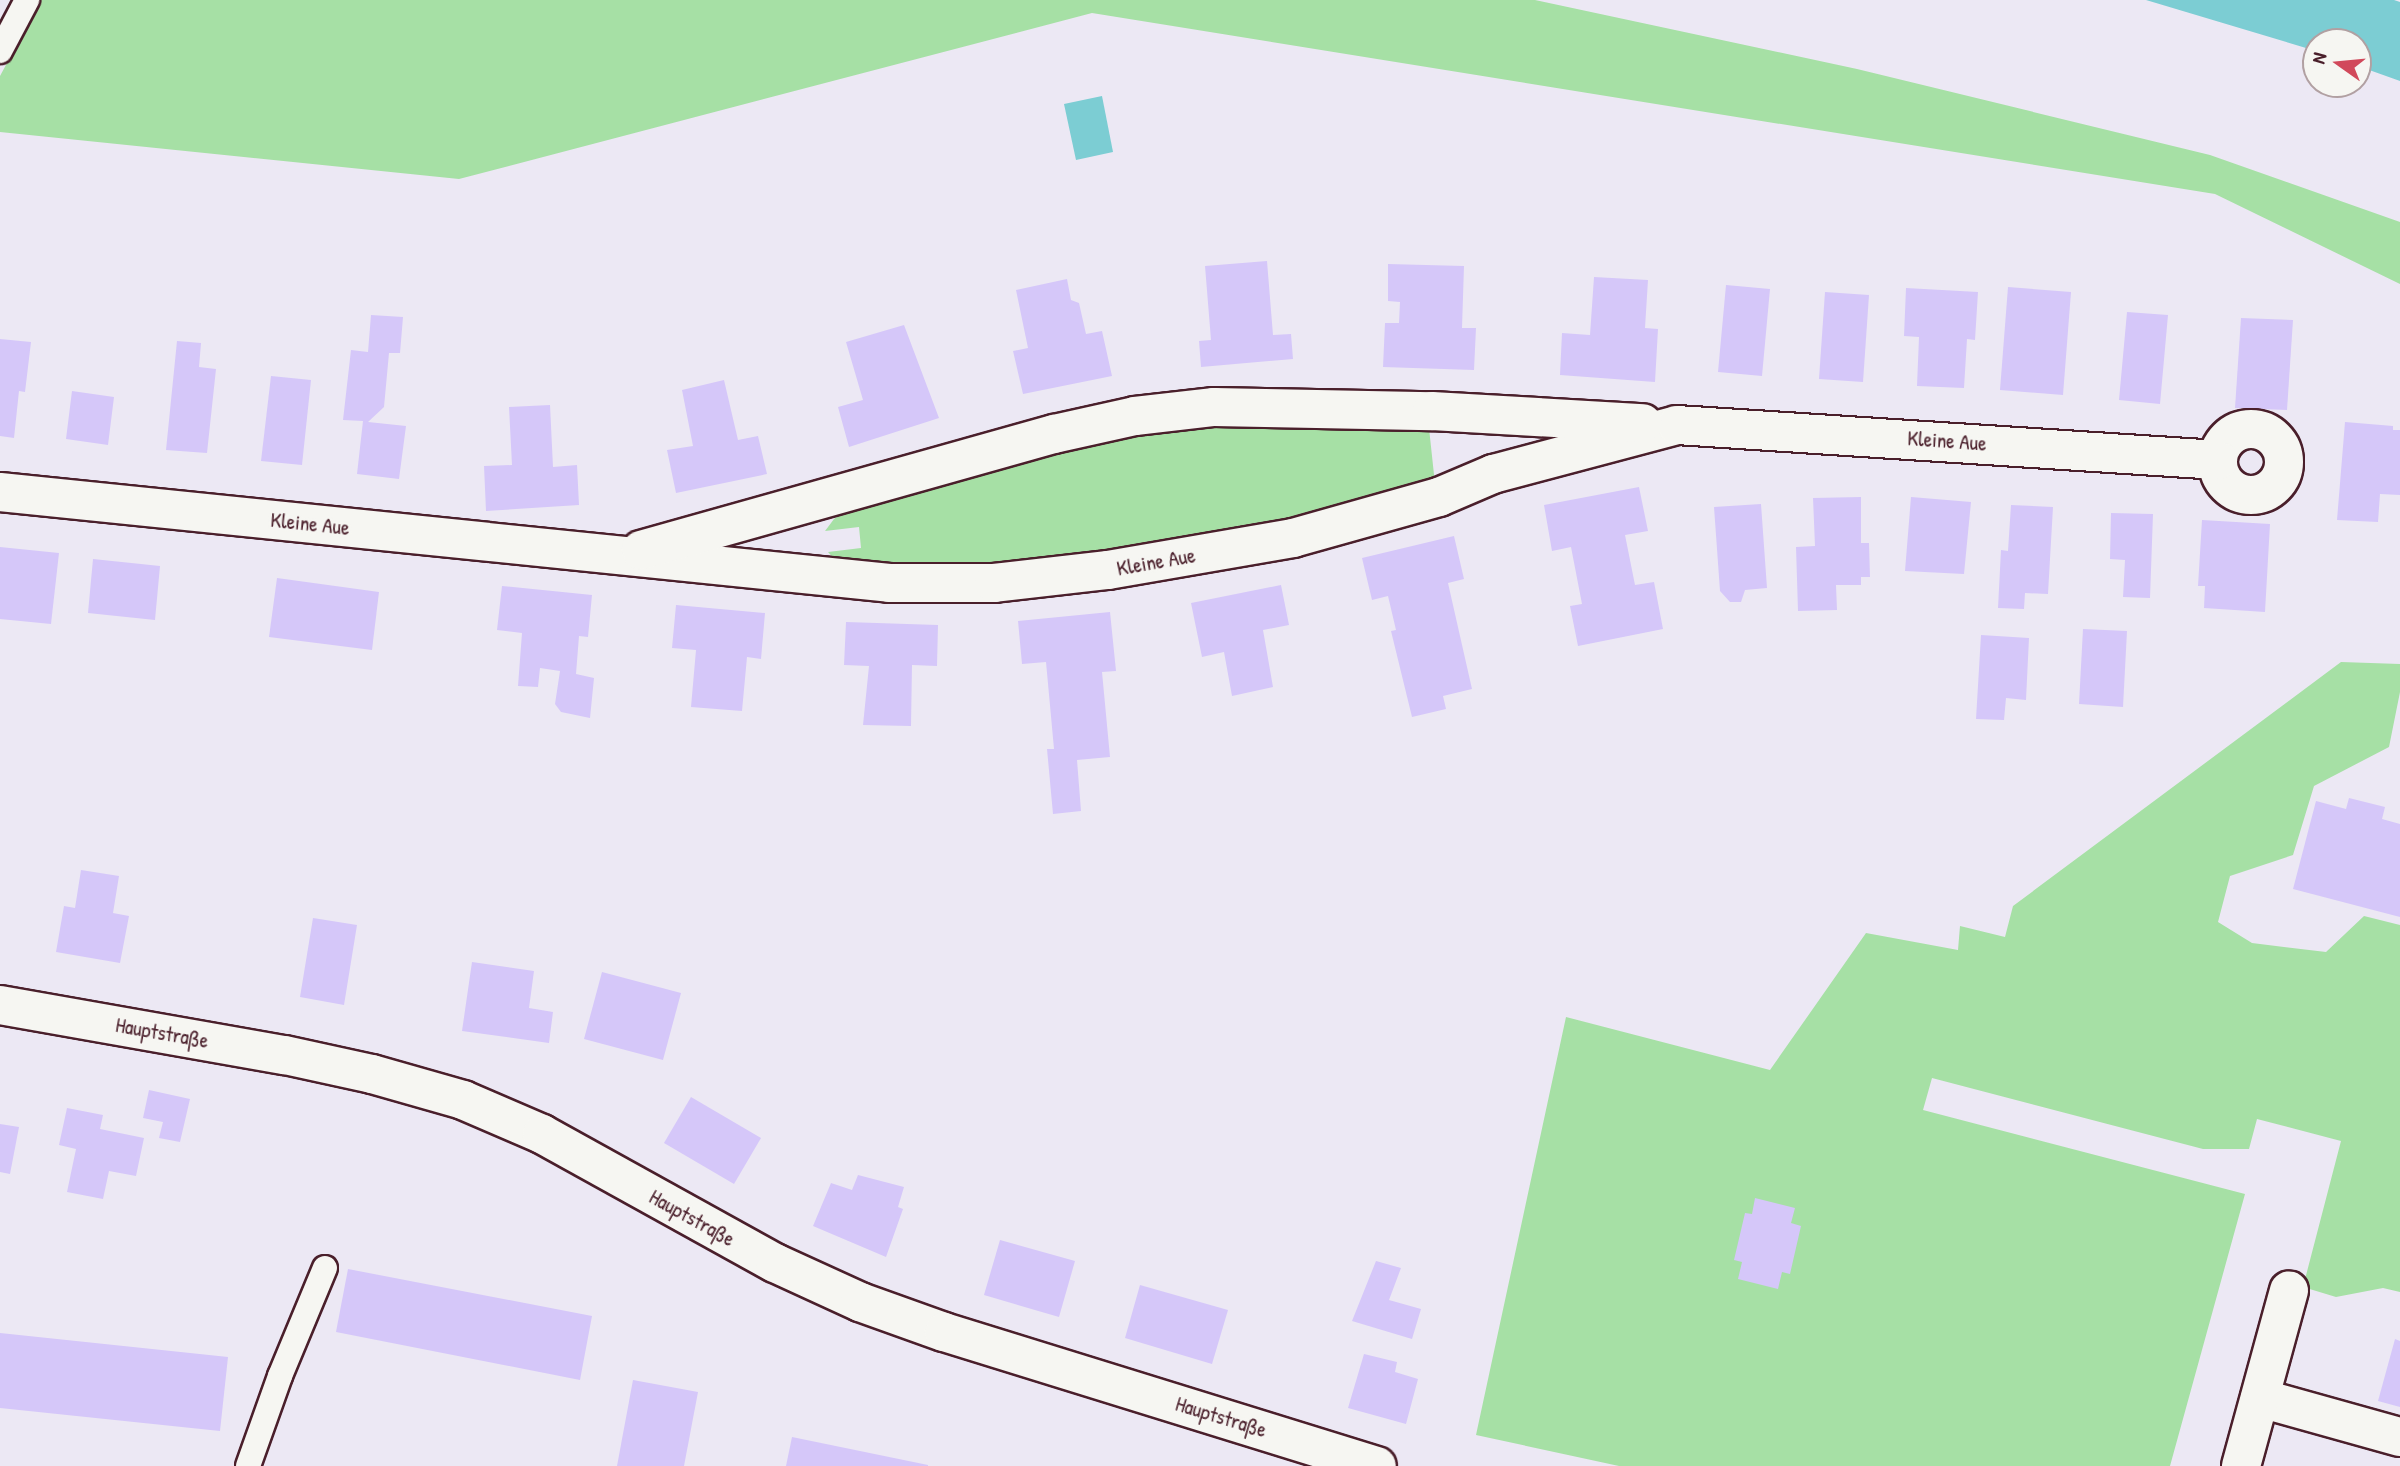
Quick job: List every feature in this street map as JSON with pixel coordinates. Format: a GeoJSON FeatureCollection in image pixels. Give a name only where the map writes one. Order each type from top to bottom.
{"type":"FeatureCollection","features":[{"type":"Feature","properties":{"kind":"street","name":"Kleine Aue"},"geometry":{"type":"LineString","coordinates":[[620,556],[1054,434],[1135,416],[1214,407],[1432,411],[2218,460]]}},
{"type":"Feature","properties":{"kind":"street","name":"Kleine Aue"},"geometry":{"type":"LineString","coordinates":[[0,492],[889,583],[994,583],[1108,570],[1293,538],[1439,498],[1493,474],[1676,425]]}},
{"type":"Feature","properties":{"kind":"street","name":"Hauptstraße"},"geometry":{"type":"LineString","coordinates":[[0,1005],[285,1055],[372,1073],[463,1100],[542,1134],[775,1264],[860,1302],[944,1332],[1377,1466]]}},
{"type":"Feature","properties":{"kind":"street"},"geometry":{"type":"LineString","coordinates":[[2241,1466],[2289,1290]]}},
{"type":"Feature","properties":{"kind":"street"},"geometry":{"type":"LineString","coordinates":[[2260,1398],[2400,1437]]}},
{"type":"Feature","properties":{"kind":"lane"},"geometry":{"type":"LineString","coordinates":[[0,51],[27,0]]}},
{"type":"Feature","properties":{"kind":"lane"},"geometry":{"type":"LineString","coordinates":[[248,1466],[280,1376],[325,1268]]}},
{"type":"Feature","properties":{"kind":"green space"},"geometry":{"type":"Polygon","coordinates":[[[41,0],[1535,0],[1857,69],[2210,155],[2400,222],[2400,284],[2215,194],[1092,13],[459,179],[0,132],[0,76],[41,0]]]}},
{"type":"Feature","properties":{"kind":"green space"},"geometry":{"type":"Polygon","coordinates":[[[1215,423],[1429,428],[1435,484],[1229,535],[994,567],[891,568],[837,562],[828,552],[861,548],[859,527],[825,531],[834,519],[846,511],[1058,449],[1137,432],[1215,423]]]}},
{"type":"Feature","properties":{"kind":"green space"},"geometry":{"type":"Polygon","coordinates":[[[2341,662],[2400,664],[2400,692],[2389,747],[2314,786],[2293,855],[2230,876],[2218,922],[2252,943],[2326,952],[2364,916],[2400,925],[2400,1292],[2383,1288],[2336,1297],[2303,1287],[2341,1141],[2257,1119],[2249,1149],[2203,1149],[1932,1078],[1923,1110],[2245,1194],[2170,1466],[1619,1466],[1476,1435],[1566,1017],[1770,1070],[1866,933],[1958,950],[1960,926],[2005,937],[2013,906],[2341,662]]]}},
{"type":"Feature","properties":{"kind":"water"},"geometry":{"type":"Polygon","coordinates":[[[2146,0],[2400,2],[2400,81],[2372,71],[2372,28],[2302,28],[2302,47],[2146,0]]]}},
{"type":"Feature","properties":{"kind":"water"},"geometry":{"type":"Polygon","coordinates":[[[1102,96],[1113,152],[1076,160],[1064,104],[1102,96]]]}},
{"type":"Feature","properties":{"kind":"building"},"geometry":{"type":"Polygon","coordinates":[[[1267,261],[1273,335],[1291,334],[1293,359],[1201,367],[1199,341],[1211,340],[1205,266],[1267,261]]]}},
{"type":"Feature","properties":{"kind":"building"},"geometry":{"type":"Polygon","coordinates":[[[1388,264],[1464,266],[1462,328],[1476,328],[1474,370],[1383,367],[1385,323],[1399,323],[1400,302],[1388,301],[1388,264]]]}},
{"type":"Feature","properties":{"kind":"building"},"geometry":{"type":"Polygon","coordinates":[[[1594,277],[1648,280],[1645,328],[1658,329],[1655,382],[1560,375],[1562,333],[1590,335],[1594,277]]]}},
{"type":"Feature","properties":{"kind":"building"},"geometry":{"type":"Polygon","coordinates":[[[1067,279],[1071,300],[1079,303],[1086,334],[1102,331],[1112,376],[1023,394],[1013,351],[1028,348],[1016,290],[1067,279]]]}},
{"type":"Feature","properties":{"kind":"building"},"geometry":{"type":"Polygon","coordinates":[[[1726,285],[1770,289],[1762,376],[1718,372],[1726,285]]]}},
{"type":"Feature","properties":{"kind":"building"},"geometry":{"type":"Polygon","coordinates":[[[2008,287],[2071,292],[2063,395],[2000,390],[2008,287]]]}},
{"type":"Feature","properties":{"kind":"building"},"geometry":{"type":"Polygon","coordinates":[[[1906,288],[1978,292],[1975,340],[1967,339],[1964,388],[1917,386],[1919,337],[1904,336],[1906,288]]]}},
{"type":"Feature","properties":{"kind":"building"},"geometry":{"type":"Polygon","coordinates":[[[1825,292],[1869,295],[1863,382],[1819,379],[1825,292]]]}},
{"type":"Feature","properties":{"kind":"building"},"geometry":{"type":"Polygon","coordinates":[[[2127,312],[2168,315],[2160,404],[2119,400],[2127,312]]]}},
{"type":"Feature","properties":{"kind":"building"},"geometry":{"type":"Polygon","coordinates":[[[371,315],[403,317],[400,353],[389,353],[384,407],[368,422],[406,426],[399,479],[357,474],[363,421],[343,420],[351,350],[368,352],[371,315]]]}},
{"type":"Feature","properties":{"kind":"building"},"geometry":{"type":"Polygon","coordinates":[[[2241,318],[2293,320],[2287,410],[2235,408],[2241,318]]]}},
{"type":"Feature","properties":{"kind":"building"},"geometry":{"type":"Polygon","coordinates":[[[904,325],[939,418],[849,447],[838,407],[863,400],[846,342],[904,325]]]}},
{"type":"Feature","properties":{"kind":"building"},"geometry":{"type":"Polygon","coordinates":[[[0,339],[31,342],[25,392],[19,391],[14,438],[0,436],[0,339]]]}},
{"type":"Feature","properties":{"kind":"building"},"geometry":{"type":"Polygon","coordinates":[[[177,341],[201,343],[199,367],[216,369],[207,453],[166,450],[177,341]]]}},
{"type":"Feature","properties":{"kind":"building"},"geometry":{"type":"Polygon","coordinates":[[[271,376],[311,380],[302,465],[261,461],[271,376]]]}},
{"type":"Feature","properties":{"kind":"building"},"geometry":{"type":"Polygon","coordinates":[[[724,380],[738,440],[758,436],[767,474],[676,493],[667,450],[693,446],[682,390],[724,380]]]}},
{"type":"Feature","properties":{"kind":"building"},"geometry":{"type":"Polygon","coordinates":[[[72,391],[114,397],[108,445],[66,439],[72,391]]]}},
{"type":"Feature","properties":{"kind":"building"},"geometry":{"type":"Polygon","coordinates":[[[550,405],[553,467],[577,465],[579,505],[486,511],[484,466],[512,465],[509,407],[550,405]]]}},
{"type":"Feature","properties":{"kind":"building"},"geometry":{"type":"Polygon","coordinates":[[[2345,422],[2393,426],[2393,430],[2400,430],[2400,495],[2380,494],[2378,522],[2337,520],[2345,422]]]}},
{"type":"Feature","properties":{"kind":"building"},"geometry":{"type":"Polygon","coordinates":[[[1639,487],[1648,531],[1625,535],[1635,585],[1654,582],[1663,629],[1578,646],[1570,606],[1582,604],[1571,547],[1552,551],[1544,505],[1639,487]]]}},
{"type":"Feature","properties":{"kind":"building"},"geometry":{"type":"Polygon","coordinates":[[[1861,497],[1861,543],[1869,543],[1870,577],[1861,577],[1861,585],[1836,585],[1837,610],[1798,611],[1796,547],[1815,546],[1813,498],[1861,497]]]}},
{"type":"Feature","properties":{"kind":"building"},"geometry":{"type":"Polygon","coordinates":[[[1911,497],[1971,502],[1964,574],[1905,571],[1911,497]]]}},
{"type":"Feature","properties":{"kind":"building"},"geometry":{"type":"Polygon","coordinates":[[[1761,504],[1767,588],[1745,590],[1741,602],[1730,602],[1720,591],[1714,507],[1761,504]]]}},
{"type":"Feature","properties":{"kind":"building"},"geometry":{"type":"Polygon","coordinates":[[[2011,505],[2053,507],[2048,594],[2025,593],[2024,609],[1998,608],[2001,550],[2008,551],[2011,505]]]}},
{"type":"Feature","properties":{"kind":"building"},"geometry":{"type":"Polygon","coordinates":[[[2111,513],[2153,514],[2150,598],[2123,597],[2125,560],[2110,559],[2111,513]]]}},
{"type":"Feature","properties":{"kind":"building"},"geometry":{"type":"Polygon","coordinates":[[[2202,520],[2270,524],[2265,612],[2204,608],[2205,586],[2198,586],[2202,520]]]}},
{"type":"Feature","properties":{"kind":"building"},"geometry":{"type":"Polygon","coordinates":[[[1454,536],[1464,579],[1448,583],[1472,689],[1443,696],[1446,709],[1412,717],[1391,631],[1396,630],[1388,596],[1372,600],[1362,558],[1454,536]]]}},
{"type":"Feature","properties":{"kind":"building"},"geometry":{"type":"Polygon","coordinates":[[[0,547],[59,553],[51,624],[0,619],[0,547]]]}},
{"type":"Feature","properties":{"kind":"building"},"geometry":{"type":"Polygon","coordinates":[[[93,559],[160,566],[155,620],[88,613],[93,559]]]}},
{"type":"Feature","properties":{"kind":"building"},"geometry":{"type":"Polygon","coordinates":[[[277,578],[379,592],[372,650],[269,637],[277,578]]]}},
{"type":"Feature","properties":{"kind":"building"},"geometry":{"type":"Polygon","coordinates":[[[1281,585],[1289,625],[1263,630],[1273,687],[1232,696],[1224,652],[1202,657],[1191,603],[1281,585]]]}},
{"type":"Feature","properties":{"kind":"building"},"geometry":{"type":"Polygon","coordinates":[[[502,586],[592,595],[588,637],[579,636],[576,674],[594,678],[590,718],[561,712],[555,704],[560,671],[540,668],[538,687],[518,686],[522,633],[497,630],[502,586]]]}},
{"type":"Feature","properties":{"kind":"building"},"geometry":{"type":"Polygon","coordinates":[[[676,605],[765,613],[761,659],[747,657],[742,711],[691,707],[696,650],[672,648],[676,605]]]}},
{"type":"Feature","properties":{"kind":"building"},"geometry":{"type":"Polygon","coordinates":[[[1110,612],[1116,671],[1102,672],[1110,757],[1077,760],[1081,811],[1053,814],[1047,749],[1054,749],[1046,662],[1022,664],[1018,621],[1110,612]]]}},
{"type":"Feature","properties":{"kind":"building"},"geometry":{"type":"Polygon","coordinates":[[[846,622],[938,625],[937,666],[912,665],[911,726],[863,725],[869,666],[844,665],[846,622]]]}},
{"type":"Feature","properties":{"kind":"building"},"geometry":{"type":"Polygon","coordinates":[[[2083,629],[2127,631],[2123,707],[2079,704],[2083,629]]]}},
{"type":"Feature","properties":{"kind":"building"},"geometry":{"type":"Polygon","coordinates":[[[1981,635],[2029,638],[2026,700],[2006,698],[2004,720],[1976,719],[1981,635]]]}},
{"type":"Feature","properties":{"kind":"building"},"geometry":{"type":"Polygon","coordinates":[[[2349,798],[2385,807],[2382,819],[2400,824],[2400,917],[2293,889],[2316,801],[2346,809],[2349,798]]]}},
{"type":"Feature","properties":{"kind":"building"},"geometry":{"type":"Polygon","coordinates":[[[81,870],[119,876],[113,913],[129,916],[120,963],[56,952],[64,906],[75,908],[81,870]]]}},
{"type":"Feature","properties":{"kind":"building"},"geometry":{"type":"Polygon","coordinates":[[[313,918],[357,925],[344,1005],[300,997],[313,918]]]}},
{"type":"Feature","properties":{"kind":"building"},"geometry":{"type":"Polygon","coordinates":[[[472,962],[534,971],[529,1008],[553,1012],[549,1043],[462,1031],[472,962]]]}},
{"type":"Feature","properties":{"kind":"building"},"geometry":{"type":"Polygon","coordinates":[[[602,972],[681,993],[663,1060],[584,1039],[602,972]]]}},
{"type":"Feature","properties":{"kind":"building"},"geometry":{"type":"Polygon","coordinates":[[[149,1090],[190,1099],[180,1142],[159,1138],[163,1122],[143,1118],[149,1090]]]}},
{"type":"Feature","properties":{"kind":"building"},"geometry":{"type":"Polygon","coordinates":[[[691,1097],[761,1138],[734,1184],[664,1143],[691,1097]]]}},
{"type":"Feature","properties":{"kind":"building"},"geometry":{"type":"Polygon","coordinates":[[[67,1108],[103,1115],[100,1129],[144,1138],[136,1176],[109,1171],[103,1199],[67,1192],[76,1149],[59,1145],[67,1108]]]}},
{"type":"Feature","properties":{"kind":"building"},"geometry":{"type":"Polygon","coordinates":[[[0,1124],[19,1127],[10,1174],[0,1172],[0,1124]]]}},
{"type":"Feature","properties":{"kind":"building"},"geometry":{"type":"Polygon","coordinates":[[[858,1175],[904,1187],[898,1207],[903,1209],[886,1257],[813,1226],[831,1183],[852,1190],[858,1175]]]}},
{"type":"Feature","properties":{"kind":"building"},"geometry":{"type":"Polygon","coordinates":[[[1755,1198],[1795,1208],[1791,1223],[1801,1226],[1790,1274],[1782,1272],[1778,1289],[1738,1279],[1742,1262],[1734,1260],[1745,1213],[1752,1214],[1755,1198]]]}},
{"type":"Feature","properties":{"kind":"building"},"geometry":{"type":"Polygon","coordinates":[[[1000,1240],[1075,1261],[1059,1317],[984,1295],[1000,1240]]]}},
{"type":"Feature","properties":{"kind":"building"},"geometry":{"type":"Polygon","coordinates":[[[1376,1261],[1401,1268],[1389,1300],[1421,1309],[1412,1339],[1352,1321],[1376,1261]]]}},
{"type":"Feature","properties":{"kind":"building"},"geometry":{"type":"Polygon","coordinates":[[[348,1269],[592,1316],[580,1380],[336,1332],[348,1269]]]}},
{"type":"Feature","properties":{"kind":"building"},"geometry":{"type":"Polygon","coordinates":[[[1140,1285],[1228,1310],[1212,1364],[1125,1338],[1140,1285]]]}},
{"type":"Feature","properties":{"kind":"building"},"geometry":{"type":"Polygon","coordinates":[[[0,1333],[228,1357],[220,1431],[0,1408],[0,1333]]]}},
{"type":"Feature","properties":{"kind":"building"},"geometry":{"type":"Polygon","coordinates":[[[2395,1339],[2400,1341],[2400,1407],[2378,1401],[2395,1339]]]}},
{"type":"Feature","properties":{"kind":"building"},"geometry":{"type":"Polygon","coordinates":[[[1364,1354],[1397,1362],[1395,1372],[1418,1379],[1406,1424],[1348,1408],[1364,1354]]]}},
{"type":"Feature","properties":{"kind":"building"},"geometry":{"type":"Polygon","coordinates":[[[633,1380],[698,1392],[684,1466],[617,1466],[633,1380]]]}},
{"type":"Feature","properties":{"kind":"building"},"geometry":{"type":"Polygon","coordinates":[[[792,1437],[928,1465],[928,1466],[786,1466],[792,1437]]]}}]}
